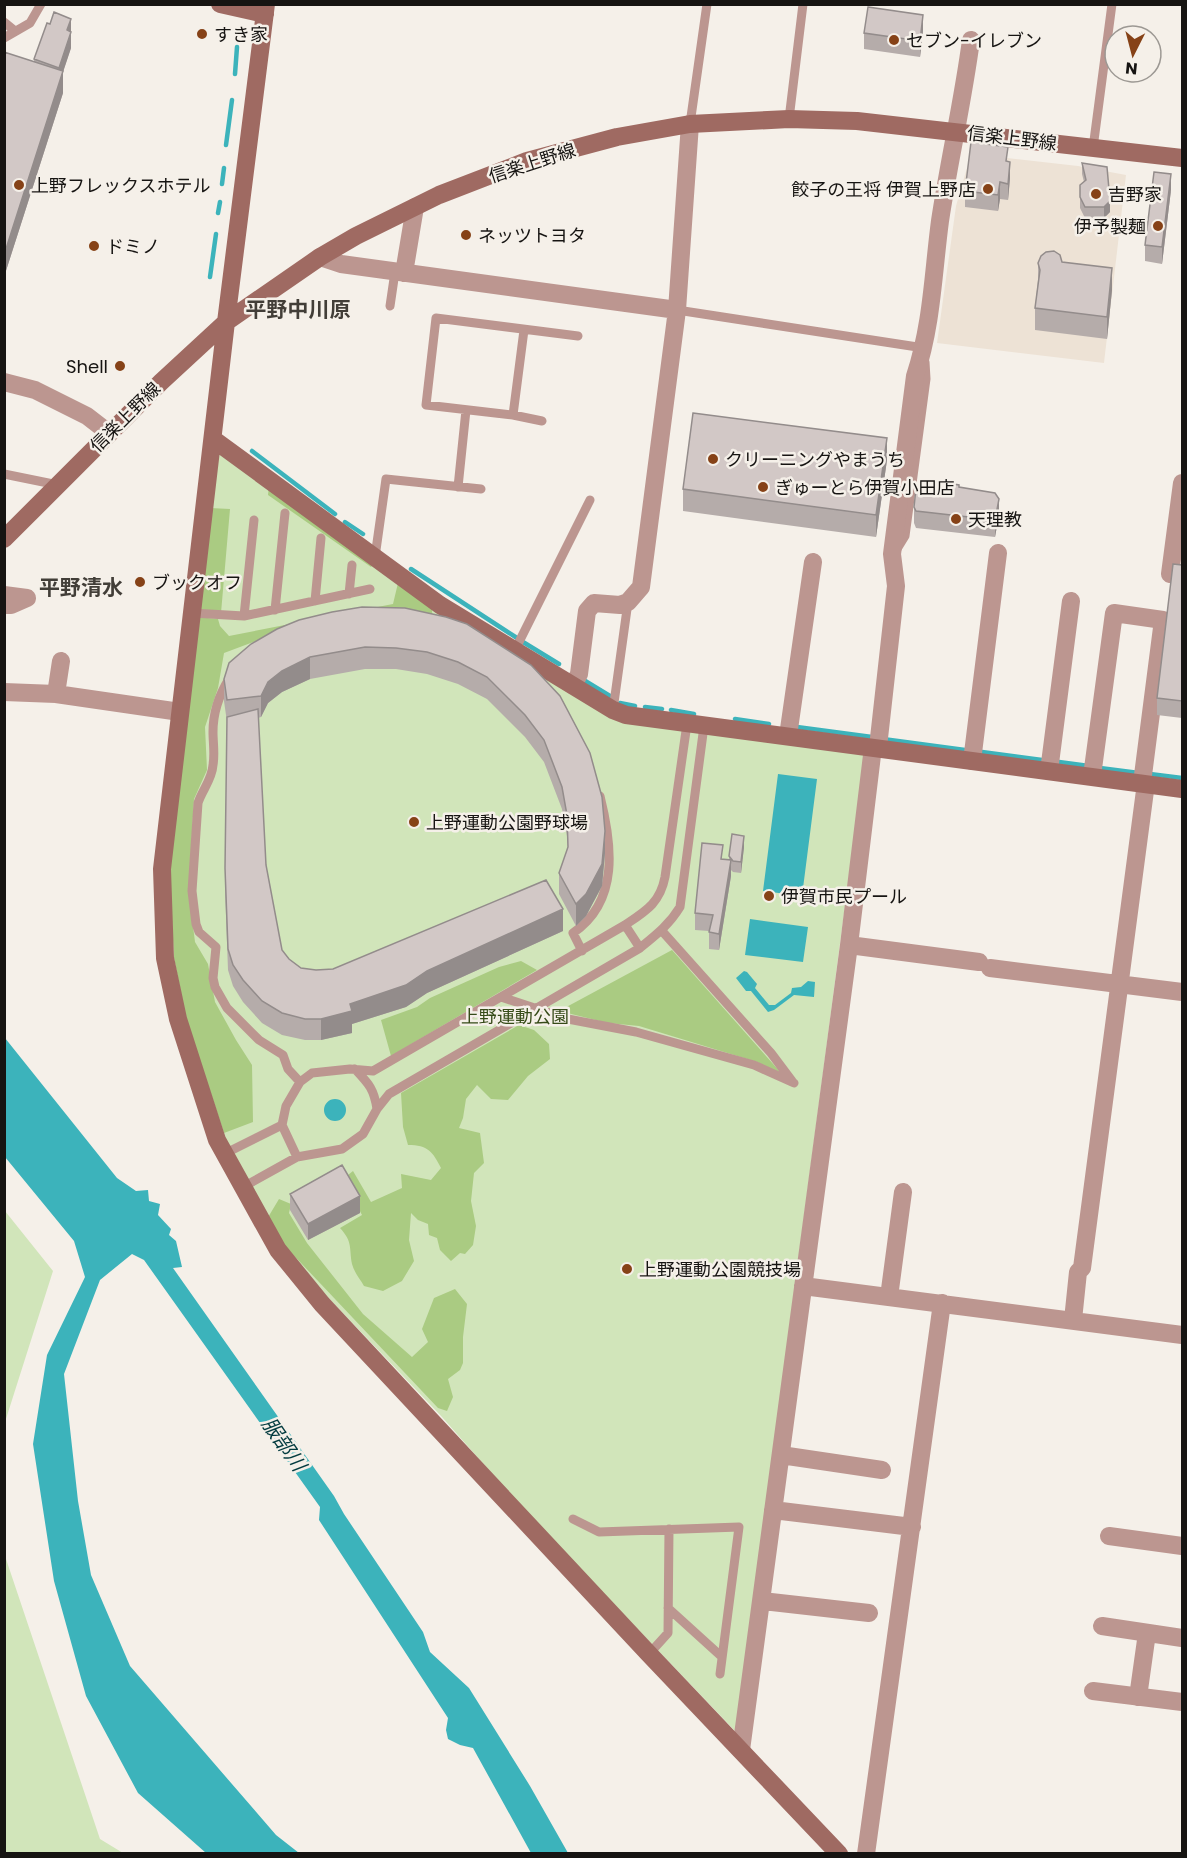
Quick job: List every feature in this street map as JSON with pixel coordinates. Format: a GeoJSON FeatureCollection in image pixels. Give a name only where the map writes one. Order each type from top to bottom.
{"type":"FeatureCollection","features":[{"type":"Feature","properties":{"kind":"street"},"geometry":{"type":"LineString","coordinates":[[220,4],[266,9],[226,322],[162,869],[165,958],[178,1018],[217,1140],[278,1250],[322,1304],[839,1854]]}},
{"type":"Feature","properties":{"kind":"street"},"geometry":{"type":"LineString","coordinates":[[741,1750],[876,747],[896,586],[892,554],[915,376],[928,327],[941,216],[971,40]]}},
{"type":"Feature","properties":{"kind":"street","name":"信楽上野線"},"geometry":{"type":"LineString","coordinates":[[4,539],[161,382],[226,322],[320,256],[356,236],[439,195],[527,161],[617,138],[690,124],[789,119],[857,121],[1182,158]]}},
{"type":"Feature","properties":{"kind":"street"},"geometry":{"type":"LineString","coordinates":[[572,685],[579,674],[587,611],[594,603],[620,605],[628,602],[641,587],[677,310],[690,124]]}},
{"type":"Feature","properties":{"kind":"street"},"geometry":{"type":"LineString","coordinates":[[399,273],[415,207]]}},
{"type":"Feature","properties":{"kind":"street"},"geometry":{"type":"LineString","coordinates":[[320,256],[340,264],[399,273],[677,310]]}},
{"type":"Feature","properties":{"kind":"street"},"geometry":{"type":"LineString","coordinates":[[4,382],[35,390],[87,416],[109,433]]}},
{"type":"Feature","properties":{"kind":"street"},"geometry":{"type":"LineString","coordinates":[[213,439],[440,605],[613,710],[626,715],[1182,789]]}},
{"type":"Feature","properties":{"kind":"street"},"geometry":{"type":"LineString","coordinates":[[1170,574],[1182,483]]}},
{"type":"Feature","properties":{"kind":"street"},"geometry":{"type":"LineString","coordinates":[[972,761],[999,553]]}},
{"type":"Feature","properties":{"kind":"street"},"geometry":{"type":"LineString","coordinates":[[788,736],[813,562]]}},
{"type":"Feature","properties":{"kind":"street"},"geometry":{"type":"LineString","coordinates":[[4,596],[27,598],[11,606],[4,605]]}},
{"type":"Feature","properties":{"kind":"street"},"geometry":{"type":"LineString","coordinates":[[1049,771],[1071,601]]}},
{"type":"Feature","properties":{"kind":"street"},"geometry":{"type":"LineString","coordinates":[[1073,1320],[1078,1272],[1082,1268],[1119,984],[1163,620],[1114,613],[1092,776]]}},
{"type":"Feature","properties":{"kind":"street"},"geometry":{"type":"LineString","coordinates":[[56,694],[61,661]]}},
{"type":"Feature","properties":{"kind":"street"},"geometry":{"type":"LineString","coordinates":[[4,692],[56,694],[180,712]]}},
{"type":"Feature","properties":{"kind":"street"},"geometry":{"type":"LineString","coordinates":[[849,945],[1182,992]]}},
{"type":"Feature","properties":{"kind":"street"},"geometry":{"type":"LineString","coordinates":[[889,1297],[903,1192]]}},
{"type":"Feature","properties":{"kind":"street"},"geometry":{"type":"LineString","coordinates":[[803,1286],[1182,1335]]}},
{"type":"Feature","properties":{"kind":"street"},"geometry":{"type":"LineString","coordinates":[[866,1854],[942,1303]]}},
{"type":"Feature","properties":{"kind":"street"},"geometry":{"type":"LineString","coordinates":[[781,1455],[882,1470]]}},
{"type":"Feature","properties":{"kind":"street"},"geometry":{"type":"LineString","coordinates":[[773,1510],[912,1527]]}},
{"type":"Feature","properties":{"kind":"street"},"geometry":{"type":"LineString","coordinates":[[1109,1536],[1182,1546]]}},
{"type":"Feature","properties":{"kind":"street"},"geometry":{"type":"LineString","coordinates":[[762,1601],[869,1613]]}},
{"type":"Feature","properties":{"kind":"street"},"geometry":{"type":"LineString","coordinates":[[1102,1626],[1182,1638]]}},
{"type":"Feature","properties":{"kind":"street"},"geometry":{"type":"LineString","coordinates":[[1138,1697],[1147,1633]]}},
{"type":"Feature","properties":{"kind":"street"},"geometry":{"type":"LineString","coordinates":[[1093,1691],[1182,1702]]}},
{"type":"Feature","properties":{"kind":"lane"},"geometry":{"type":"LineString","coordinates":[[4,38],[30,23],[41,4]]}},
{"type":"Feature","properties":{"kind":"lane"},"geometry":{"type":"LineString","coordinates":[[690,124],[707,4]]}},
{"type":"Feature","properties":{"kind":"lane"},"geometry":{"type":"LineString","coordinates":[[789,119],[803,4]]}},
{"type":"Feature","properties":{"kind":"lane"},"geometry":{"type":"LineString","coordinates":[[1093,148],[1112,4]]}},
{"type":"Feature","properties":{"kind":"lane"},"geometry":{"type":"LineString","coordinates":[[4,22],[15,31]]}},
{"type":"Feature","properties":{"kind":"lane"},"geometry":{"type":"LineString","coordinates":[[390,306],[399,273]]}},
{"type":"Feature","properties":{"kind":"lane"},"geometry":{"type":"LineString","coordinates":[[677,310],[924,348]]}},
{"type":"Feature","properties":{"kind":"lane"},"geometry":{"type":"LineString","coordinates":[[542,421],[513,415],[426,405],[436,318],[578,336]]}},
{"type":"Feature","properties":{"kind":"lane"},"geometry":{"type":"LineString","coordinates":[[513,415],[524,330]]}},
{"type":"Feature","properties":{"kind":"lane"},"geometry":{"type":"LineString","coordinates":[[458,487],[466,410]]}},
{"type":"Feature","properties":{"kind":"lane"},"geometry":{"type":"LineString","coordinates":[[4,474],[58,485]]}},
{"type":"Feature","properties":{"kind":"lane"},"geometry":{"type":"LineString","coordinates":[[375,557],[386,479],[482,489]]}},
{"type":"Feature","properties":{"kind":"lane"},"geometry":{"type":"LineString","coordinates":[[515,650],[590,500]]}},
{"type":"Feature","properties":{"kind":"lane"},"geometry":{"type":"LineString","coordinates":[[275,609],[285,513]]}},
{"type":"Feature","properties":{"kind":"lane"},"geometry":{"type":"LineString","coordinates":[[244,616],[254,520]]}},
{"type":"Feature","properties":{"kind":"lane"},"geometry":{"type":"LineString","coordinates":[[315,601],[321,538]]}},
{"type":"Feature","properties":{"kind":"lane"},"geometry":{"type":"LineString","coordinates":[[349,594],[352,565]]}},
{"type":"Feature","properties":{"kind":"lane"},"geometry":{"type":"LineString","coordinates":[[192,613],[244,616],[370,590]]}},
{"type":"Feature","properties":{"kind":"lane"},"geometry":{"type":"LineString","coordinates":[[613,710],[628,602]]}},
{"type":"Feature","properties":{"kind":"lane"},"geometry":{"type":"LineString","coordinates":[[238,669],[228,681],[218,700],[213,733],[213,766],[210,779],[198,803],[192,891],[196,924],[199,932],[216,946],[213,978],[215,987],[227,1008],[259,1040],[283,1056],[288,1069],[300,1082]]}},
{"type":"Feature","properties":{"kind":"lane"},"geometry":{"type":"LineString","coordinates":[[297,1157],[282,1125],[286,1106],[300,1082],[312,1074],[355,1069],[373,1071],[626,925],[657,900],[663,886],[695,725]]}},
{"type":"Feature","properties":{"kind":"lane"},"geometry":{"type":"LineString","coordinates":[[243,1187],[297,1157],[342,1149],[363,1134],[377,1109],[389,1094],[640,948],[662,931],[680,907],[695,725]]}},
{"type":"Feature","properties":{"kind":"lane"},"geometry":{"type":"LineString","coordinates":[[582,951],[573,933],[583,926],[603,895],[611,859],[608,829],[597,784]]}},
{"type":"Feature","properties":{"kind":"lane"},"geometry":{"type":"LineString","coordinates":[[626,925],[640,948]]}},
{"type":"Feature","properties":{"kind":"lane"},"geometry":{"type":"LineString","coordinates":[[501,997],[568,1019],[636,1032],[753,1065],[794,1083],[771,1053],[662,931]]}},
{"type":"Feature","properties":{"kind":"lane"},"geometry":{"type":"LineString","coordinates":[[355,1069],[374,1093],[377,1109]]}},
{"type":"Feature","properties":{"kind":"lane"},"geometry":{"type":"LineString","coordinates":[[224,1154],[282,1125]]}},
{"type":"Feature","properties":{"kind":"lane"},"geometry":{"type":"LineString","coordinates":[[573,1519],[599,1532],[739,1527],[720,1674]]}},
{"type":"Feature","properties":{"kind":"lane"},"geometry":{"type":"LineString","coordinates":[[649,1654],[668,1633],[669,1529]]}},
{"type":"Feature","properties":{"kind":"lane"},"geometry":{"type":"LineString","coordinates":[[668,1608],[722,1657]]}},
{"type":"Feature","properties":{"kind":"shaded area"},"geometry":{"type":"Polygon","coordinates":[[[971,154],[1078,166],[1126,175],[1104,363],[937,343],[956,206],[971,154]]]}},
{"type":"Feature","properties":{"kind":"green space","name":"上野運動公園"},"geometry":{"type":"Polygon","coordinates":[[[214,442],[612,712],[865,754],[736,1732],[525,1511],[442,1417],[279,1246],[218,1139],[179,1018],[214,442]]]}},
{"type":"Feature","properties":{"kind":"green space"},"geometry":{"type":"Polygon","coordinates":[[[269,485],[375,562],[371,567],[268,495],[269,485]]]}},
{"type":"Feature","properties":{"kind":"green space"},"geometry":{"type":"Polygon","coordinates":[[[210,508],[230,509],[221,613],[199,610],[210,508]]]}},
{"type":"Feature","properties":{"kind":"green space"},"geometry":{"type":"Polygon","coordinates":[[[398,583],[432,609],[433,626],[267,637],[224,653],[218,688],[205,727],[207,770],[194,799],[190,867],[191,910],[195,942],[208,964],[215,1002],[252,1065],[253,1122],[224,1133],[186,1018],[174,958],[169,867],[197,617],[218,619],[220,626],[229,636],[393,604],[398,583]]]}},
{"type":"Feature","properties":{"kind":"green space"},"geometry":{"type":"Polygon","coordinates":[[[672,950],[782,1074],[757,1062],[639,1026],[608,1023],[559,1011],[672,950]]]}},
{"type":"Feature","properties":{"kind":"green space"},"geometry":{"type":"Polygon","coordinates":[[[521,961],[537,970],[391,1056],[381,1020],[417,1007],[430,998],[499,967],[521,961]]]}},
{"type":"Feature","properties":{"kind":"green space"},"geometry":{"type":"Polygon","coordinates":[[[519,1025],[534,1030],[549,1044],[550,1059],[528,1076],[508,1100],[491,1099],[477,1085],[466,1099],[459,1128],[480,1133],[484,1163],[474,1173],[471,1201],[476,1226],[473,1245],[465,1254],[460,1253],[451,1261],[440,1250],[437,1238],[429,1235],[428,1224],[418,1220],[411,1213],[409,1240],[414,1261],[402,1281],[383,1291],[364,1286],[353,1267],[349,1241],[340,1228],[362,1215],[343,1179],[353,1171],[371,1202],[402,1188],[401,1174],[431,1180],[441,1168],[429,1150],[420,1146],[408,1145],[403,1127],[401,1093],[519,1025]]]}},
{"type":"Feature","properties":{"kind":"green space"},"geometry":{"type":"Polygon","coordinates":[[[279,1199],[291,1204],[289,1213],[307,1243],[363,1314],[412,1357],[428,1342],[422,1329],[434,1298],[455,1289],[467,1304],[463,1363],[460,1370],[448,1379],[453,1397],[447,1411],[438,1408],[284,1245],[267,1219],[279,1199]]]}},
{"type":"Feature","properties":{"kind":"green space"},"geometry":{"type":"Polygon","coordinates":[[[5,1211],[53,1271],[5,1422],[5,1211]]]}},
{"type":"Feature","properties":{"kind":"green space"},"geometry":{"type":"Polygon","coordinates":[[[5,1556],[100,1839],[123,1853],[5,1853],[5,1556]]]}},
{"type":"Feature","properties":{"kind":"water"},"geometry":{"type":"Polygon","coordinates":[[[778,774],[817,779],[802,896],[763,891],[778,774]]]}},
{"type":"Feature","properties":{"kind":"water"},"geometry":{"type":"Polygon","coordinates":[[[750,919],[808,927],[803,962],[745,955],[750,919]]]}},
{"type":"Feature","properties":{"kind":"water"},"geometry":{"type":"Polygon","coordinates":[[[744,971],[757,984],[755,988],[769,1005],[775,1005],[791,993],[792,988],[801,987],[808,981],[815,982],[814,997],[794,995],[768,1012],[751,991],[746,991],[736,978],[744,971]]]}},
{"type":"Feature","properties":{"kind":"water","name":"服部川"},"geometry":{"type":"Polygon","coordinates":[[[5,1038],[117,1178],[136,1191],[148,1190],[149,1201],[160,1204],[158,1215],[171,1229],[169,1235],[176,1241],[182,1267],[173,1268],[334,1496],[423,1632],[430,1652],[469,1688],[530,1786],[568,1853],[531,1853],[473,1748],[448,1739],[446,1730],[448,1718],[319,1520],[320,1507],[144,1260],[132,1254],[100,1280],[64,1374],[78,1501],[91,1575],[130,1666],[276,1835],[299,1853],[206,1853],[138,1793],[86,1696],[54,1581],[33,1444],[47,1355],[85,1277],[74,1241],[5,1157],[5,1038]]]}},
{"type":"Feature","properties":{"kind":"water"},"geometry":{"type":"Polygon","coordinates":[[[335,1099],[343,1102],[346,1110],[343,1118],[335,1121],[327,1118],[324,1110],[327,1102],[335,1099]]]}},
{"type":"Feature","properties":{"kind":"building"},"geometry":{"type":"Polygon","coordinates":[[[868,7],[923,15],[920,41],[864,33],[868,7]]]}},
{"type":"Feature","properties":{"kind":"building"},"geometry":{"type":"Polygon","coordinates":[[[54,12],[71,19],[67,30],[71,32],[59,68],[34,59],[47,23],[50,24],[54,12]]]}},
{"type":"Feature","properties":{"kind":"building","name":"上野フレックスホテル"},"geometry":{"type":"Polygon","coordinates":[[[4,52],[63,71],[4,255],[4,52]]]}},
{"type":"Feature","properties":{"kind":"building","name":"餃子の王将 伊賀上野店"},"geometry":{"type":"Polygon","coordinates":[[[971,142],[1008,147],[1006,161],[1010,162],[1008,184],[1000,182],[998,195],[965,191],[971,142]]]}},
{"type":"Feature","properties":{"kind":"building","name":"吉野家"},"geometry":{"type":"Polygon","coordinates":[[[1082,163],[1107,167],[1110,201],[1104,207],[1085,207],[1080,197],[1080,185],[1086,180],[1082,163]]]}},
{"type":"Feature","properties":{"kind":"building","name":"伊予製麺"},"geometry":{"type":"Polygon","coordinates":[[[1154,172],[1171,174],[1162,247],[1145,245],[1154,172]]]}},
{"type":"Feature","properties":{"kind":"building"},"geometry":{"type":"Polygon","coordinates":[[[1054,251],[1060,255],[1062,262],[1112,268],[1107,317],[1035,308],[1040,270],[1038,263],[1046,252],[1054,251]]]}},
{"type":"Feature","properties":{"kind":"building"},"geometry":{"type":"Polygon","coordinates":[[[693,413],[887,438],[876,515],[683,489],[693,413]]]}},
{"type":"Feature","properties":{"kind":"building"},"geometry":{"type":"Polygon","coordinates":[[[948,483],[995,493],[999,499],[995,520],[916,511],[914,507],[916,489],[920,485],[947,488],[948,483]]]}},
{"type":"Feature","properties":{"kind":"building"},"geometry":{"type":"Polygon","coordinates":[[[1173,564],[1182,565],[1182,701],[1157,698],[1173,564]]]}},
{"type":"Feature","properties":{"kind":"building"},"geometry":{"type":"Polygon","coordinates":[[[362,607],[405,608],[467,624],[531,665],[560,696],[590,753],[602,797],[605,831],[602,864],[586,894],[576,904],[559,873],[568,847],[567,815],[562,787],[544,740],[525,715],[487,677],[458,662],[427,652],[365,647],[310,657],[282,671],[268,682],[261,696],[227,700],[224,679],[229,663],[251,644],[299,620],[362,607]]]}},
{"type":"Feature","properties":{"kind":"building"},"geometry":{"type":"Polygon","coordinates":[[[258,709],[266,865],[282,950],[301,968],[333,969],[546,880],[563,909],[427,971],[406,985],[350,1004],[352,1011],[321,1019],[305,1019],[282,1013],[262,1001],[233,965],[228,949],[225,868],[227,717],[258,709]]]}},
{"type":"Feature","properties":{"kind":"building"},"geometry":{"type":"Polygon","coordinates":[[[732,834],[744,836],[741,862],[733,861],[729,856],[732,834]]]}},
{"type":"Feature","properties":{"kind":"building"},"geometry":{"type":"Polygon","coordinates":[[[702,843],[723,845],[721,859],[731,860],[719,934],[709,932],[713,915],[695,913],[702,843]]]}},
{"type":"Feature","properties":{"kind":"building"},"geometry":{"type":"Polygon","coordinates":[[[342,1165],[360,1196],[308,1224],[290,1194],[342,1165]]]}},
{"type":"Feature","properties":{"kind":"waterway"},"geometry":{"type":"LineString","coordinates":[[235,74],[237,47]]}},
{"type":"Feature","properties":{"kind":"waterway"},"geometry":{"type":"LineString","coordinates":[[226,145],[232,100]]}},
{"type":"Feature","properties":{"kind":"waterway"},"geometry":{"type":"LineString","coordinates":[[222,184],[224,168]]}},
{"type":"Feature","properties":{"kind":"waterway"},"geometry":{"type":"LineString","coordinates":[[218,213],[220,202]]}},
{"type":"Feature","properties":{"kind":"waterway"},"geometry":{"type":"LineString","coordinates":[[210,277],[216,234]]}},
{"type":"Feature","properties":{"kind":"waterway"},"geometry":{"type":"LineString","coordinates":[[252,451],[335,514]]}},
{"type":"Feature","properties":{"kind":"waterway"},"geometry":{"type":"LineString","coordinates":[[345,522],[363,534]]}},
{"type":"Feature","properties":{"kind":"waterway"},"geometry":{"type":"LineString","coordinates":[[411,569],[517,638]]}},
{"type":"Feature","properties":{"kind":"waterway"},"geometry":{"type":"LineString","coordinates":[[523,642],[559,664]]}},
{"type":"Feature","properties":{"kind":"waterway"},"geometry":{"type":"LineString","coordinates":[[582,679],[610,696]]}},
{"type":"Feature","properties":{"kind":"waterway"},"geometry":{"type":"LineString","coordinates":[[620,703],[635,706]]}},
{"type":"Feature","properties":{"kind":"waterway"},"geometry":{"type":"LineString","coordinates":[[645,707],[662,709]]}},
{"type":"Feature","properties":{"kind":"waterway"},"geometry":{"type":"LineString","coordinates":[[671,710],[694,714]]}},
{"type":"Feature","properties":{"kind":"waterway"},"geometry":{"type":"LineString","coordinates":[[735,719],[769,724]]}},
{"type":"Feature","properties":{"kind":"waterway"},"geometry":{"type":"LineString","coordinates":[[797,727],[872,737]]}},
{"type":"Feature","properties":{"kind":"waterway"},"geometry":{"type":"LineString","coordinates":[[883,739],[965,750]]}},
{"type":"Feature","properties":{"kind":"waterway"},"geometry":{"type":"LineString","coordinates":[[982,752],[1042,760]]}},
{"type":"Feature","properties":{"kind":"waterway"},"geometry":{"type":"LineString","coordinates":[[1059,762],[1089,766]]}},
{"type":"Feature","properties":{"kind":"waterway"},"geometry":{"type":"LineString","coordinates":[[1100,768],[1139,773]]}},
{"type":"Feature","properties":{"kind":"waterway"},"geometry":{"type":"LineString","coordinates":[[1150,774],[1182,778]]}},
{"type":"Feature","properties":{"kind":"place","name":"すき家"},"geometry":{"type":"Point","coordinates":[202,34]}},
{"type":"Feature","properties":{"kind":"place","name":"セブン-イレブン"},"geometry":{"type":"Point","coordinates":[894,40]}},
{"type":"Feature","properties":{"kind":"place","name":"上野フレックスホテル"},"geometry":{"type":"Point","coordinates":[19,185]}},
{"type":"Feature","properties":{"kind":"place","name":"餃子の王将 伊賀上野店"},"geometry":{"type":"Point","coordinates":[988,189]}},
{"type":"Feature","properties":{"kind":"place","name":"吉野家"},"geometry":{"type":"Point","coordinates":[1096,194]}},
{"type":"Feature","properties":{"kind":"place","name":"伊予製麺"},"geometry":{"type":"Point","coordinates":[1158,226]}},
{"type":"Feature","properties":{"kind":"place","name":"ネッツトヨタ"},"geometry":{"type":"Point","coordinates":[466,235]}},
{"type":"Feature","properties":{"kind":"place","name":"ドミノ"},"geometry":{"type":"Point","coordinates":[94,246]}},
{"type":"Feature","properties":{"kind":"place","name":"Shell"},"geometry":{"type":"Point","coordinates":[120,366]}},
{"type":"Feature","properties":{"kind":"place","name":"クリーニングやまうち"},"geometry":{"type":"Point","coordinates":[713,459]}},
{"type":"Feature","properties":{"kind":"place","name":"ぎゅーとら伊賀小田店"},"geometry":{"type":"Point","coordinates":[763,487]}},
{"type":"Feature","properties":{"kind":"place","name":"天理教"},"geometry":{"type":"Point","coordinates":[956,519]}},
{"type":"Feature","properties":{"kind":"place","name":"ブックオフ"},"geometry":{"type":"Point","coordinates":[140,582]}},
{"type":"Feature","properties":{"kind":"place","name":"上野運動公園野球場"},"geometry":{"type":"Point","coordinates":[414,822]}},
{"type":"Feature","properties":{"kind":"place","name":"伊賀市民プール"},"geometry":{"type":"Point","coordinates":[769,896]}},
{"type":"Feature","properties":{"kind":"place","name":"上野運動公園競技場"},"geometry":{"type":"Point","coordinates":[627,1269]}},
{"type":"Feature","properties":{"kind":"district","name":"平野中川原"},"geometry":{"type":"Point","coordinates":[298,309]}},
{"type":"Feature","properties":{"kind":"district","name":"平野清水"},"geometry":{"type":"Point","coordinates":[81,587]}}]}
